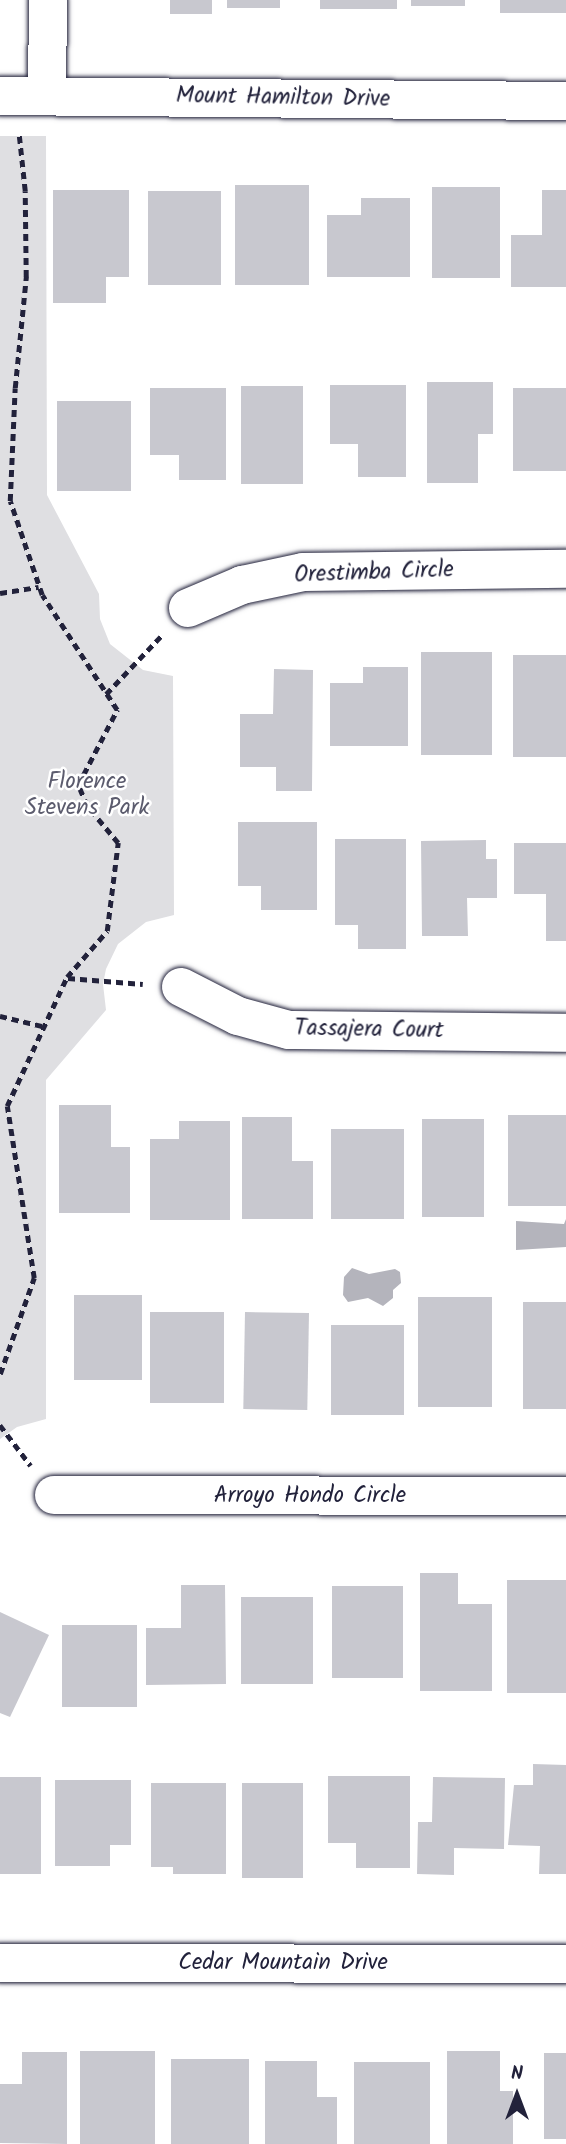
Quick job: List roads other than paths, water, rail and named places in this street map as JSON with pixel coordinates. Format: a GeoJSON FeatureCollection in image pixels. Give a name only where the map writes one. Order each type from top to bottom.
{"type":"FeatureCollection","features":[{"type":"Feature","properties":{"kind":"street"},"geometry":{"type":"LineString","coordinates":[[21,96],[48,0]]}},
{"type":"Feature","properties":{"kind":"street","name":"Mount Hamilton Drive"},"geometry":{"type":"LineString","coordinates":[[21,96],[566,101]]}},
{"type":"Feature","properties":{"kind":"street","name":"Orestimba Circle"},"geometry":{"type":"LineString","coordinates":[[188,608],[242,585],[303,572],[566,569]]}},
{"type":"Feature","properties":{"kind":"street","name":"Tassajera Court"},"geometry":{"type":"LineString","coordinates":[[181,987],[238,1016],[289,1030],[566,1032]]}},
{"type":"Feature","properties":{"kind":"street","name":"Arroyo Hondo Circle"},"geometry":{"type":"LineString","coordinates":[[54,1495],[566,1496]]}},
{"type":"Feature","properties":{"kind":"street","name":"Cedar Mountain Drive"},"geometry":{"type":"LineString","coordinates":[[0,1963],[566,1964]]}},
{"type":"Feature","properties":{"kind":"park label","name":"Florence Stevens Park"},"geometry":{"type":"Point","coordinates":[87,795]}}]}
